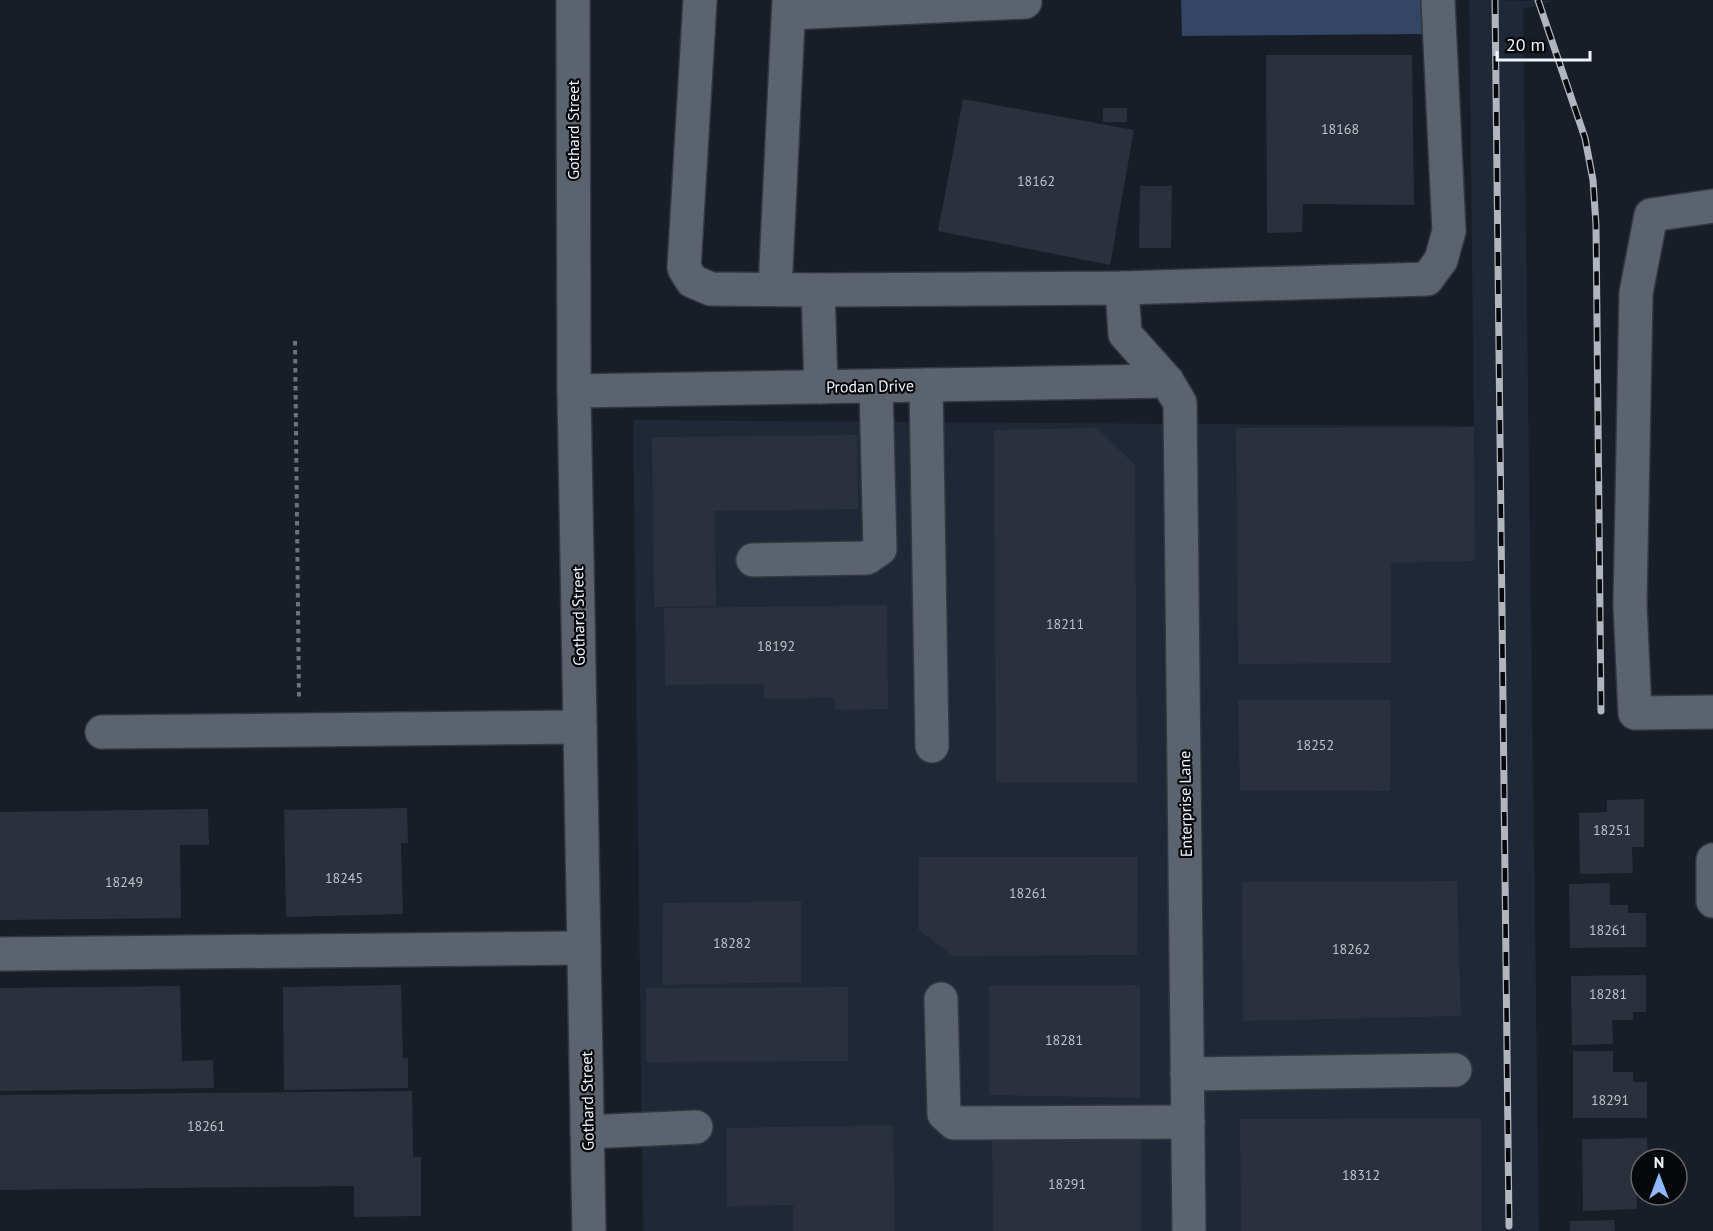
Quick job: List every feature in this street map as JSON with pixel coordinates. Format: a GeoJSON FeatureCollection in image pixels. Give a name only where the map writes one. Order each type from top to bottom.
{"type":"FeatureCollection","features":[{"type":"Feature","properties":{"kind":"street","name":"Gothard Street"},"geometry":{"type":"LineString","coordinates":[[573,0],[574,391],[589,1231]]}},
{"type":"Feature","properties":{"kind":"street"},"geometry":{"type":"LineString","coordinates":[[700,0],[684,268],[692,281],[711,289],[818,290],[1122,288],[1427,279],[1441,260],[1449,231],[1438,0]]}},
{"type":"Feature","properties":{"kind":"street"},"geometry":{"type":"LineString","coordinates":[[775,289],[789,6],[1025,2]]}},
{"type":"Feature","properties":{"kind":"street"},"geometry":{"type":"LineString","coordinates":[[1713,206],[1651,215],[1636,293],[1630,605],[1635,713],[1713,711]]}},
{"type":"Feature","properties":{"kind":"street","name":"Enterprise Lane"},"geometry":{"type":"LineString","coordinates":[[1122,288],[1125,334],[1167,381],[1180,404],[1189,1231]]}},
{"type":"Feature","properties":{"kind":"street"},"geometry":{"type":"LineString","coordinates":[[818,290],[821,387]]}},
{"type":"Feature","properties":{"kind":"street","name":"Prodan Drive"},"geometry":{"type":"LineString","coordinates":[[574,391],[1167,381]]}},
{"type":"Feature","properties":{"kind":"street"},"geometry":{"type":"LineString","coordinates":[[926,385],[932,746]]}},
{"type":"Feature","properties":{"kind":"street"},"geometry":{"type":"LineString","coordinates":[[753,560],[867,558],[880,549],[876,386]]}},
{"type":"Feature","properties":{"kind":"street"},"geometry":{"type":"LineString","coordinates":[[102,732],[580,727]]}},
{"type":"Feature","properties":{"kind":"street"},"geometry":{"type":"LineString","coordinates":[[1713,860],[1713,901]]}},
{"type":"Feature","properties":{"kind":"street"},"geometry":{"type":"LineString","coordinates":[[0,954],[584,948]]}},
{"type":"Feature","properties":{"kind":"street"},"geometry":{"type":"LineString","coordinates":[[941,999],[944,1114],[954,1123],[1188,1122]]}},
{"type":"Feature","properties":{"kind":"street"},"geometry":{"type":"LineString","coordinates":[[1187,1074],[1455,1070]]}},
{"type":"Feature","properties":{"kind":"street"},"geometry":{"type":"LineString","coordinates":[[587,1132],[696,1128]]}},
{"type":"Feature","properties":{"kind":"path"},"geometry":{"type":"LineString","coordinates":[[295,341],[299,730]]}},
{"type":"Feature","properties":{"kind":"shaded area"},"geometry":{"type":"Polygon","coordinates":[[[1181,0],[1423,0],[1423,34],[1182,36],[1181,0]]]}},
{"type":"Feature","properties":{"kind":"shaded area"},"geometry":{"type":"Polygon","coordinates":[[[1469,0],[1553,1],[1523,9],[1539,1231],[643,1231],[633,420],[1474,426],[1469,0]]]}},
{"type":"Feature","properties":{"kind":"building"},"geometry":{"type":"Polygon","coordinates":[[[1266,55],[1412,55],[1414,205],[1303,204],[1302,232],[1267,233],[1266,55]]]}},
{"type":"Feature","properties":{"kind":"building"},"geometry":{"type":"Polygon","coordinates":[[[963,99],[1134,130],[1110,265],[938,231],[963,99]]]}},
{"type":"Feature","properties":{"kind":"building"},"geometry":{"type":"Polygon","coordinates":[[[1103,108],[1127,108],[1127,122],[1103,122],[1103,108]]]}},
{"type":"Feature","properties":{"kind":"building"},"geometry":{"type":"Polygon","coordinates":[[[1140,186],[1172,186],[1171,248],[1139,248],[1140,186]]]}},
{"type":"Feature","properties":{"kind":"building"},"geometry":{"type":"Polygon","coordinates":[[[1474,427],[1475,561],[1391,563],[1391,663],[1238,664],[1236,428],[1474,427]]]}},
{"type":"Feature","properties":{"kind":"building"},"geometry":{"type":"Polygon","coordinates":[[[1097,428],[1135,465],[1137,782],[996,783],[994,430],[1097,428]]]}},
{"type":"Feature","properties":{"kind":"building"},"geometry":{"type":"Polygon","coordinates":[[[857,435],[858,509],[715,511],[716,606],[654,607],[652,437],[857,435]]]}},
{"type":"Feature","properties":{"kind":"building"},"geometry":{"type":"Polygon","coordinates":[[[887,605],[888,709],[835,710],[834,698],[764,699],[764,684],[665,685],[664,608],[887,605]]]}},
{"type":"Feature","properties":{"kind":"building"},"geometry":{"type":"Polygon","coordinates":[[[1238,700],[1391,700],[1390,791],[1240,790],[1238,700]]]}},
{"type":"Feature","properties":{"kind":"building"},"geometry":{"type":"Polygon","coordinates":[[[1644,799],[1644,847],[1632,847],[1633,873],[1580,874],[1579,813],[1607,812],[1607,800],[1644,799]]]}},
{"type":"Feature","properties":{"kind":"building"},"geometry":{"type":"Polygon","coordinates":[[[407,808],[408,843],[401,843],[403,914],[286,917],[284,810],[407,808]]]}},
{"type":"Feature","properties":{"kind":"building"},"geometry":{"type":"Polygon","coordinates":[[[208,809],[209,845],[180,845],[181,918],[0,920],[0,812],[208,809]]]}},
{"type":"Feature","properties":{"kind":"building"},"geometry":{"type":"Polygon","coordinates":[[[919,857],[1138,857],[1137,955],[953,956],[918,929],[919,857]]]}},
{"type":"Feature","properties":{"kind":"building"},"geometry":{"type":"Polygon","coordinates":[[[1457,881],[1461,1016],[1243,1021],[1242,882],[1457,881]]]}},
{"type":"Feature","properties":{"kind":"building"},"geometry":{"type":"Polygon","coordinates":[[[1610,883],[1610,905],[1628,905],[1628,913],[1646,913],[1646,947],[1570,948],[1569,884],[1610,883]]]}},
{"type":"Feature","properties":{"kind":"building"},"geometry":{"type":"Polygon","coordinates":[[[801,901],[801,982],[662,985],[663,903],[801,901]]]}},
{"type":"Feature","properties":{"kind":"building"},"geometry":{"type":"Polygon","coordinates":[[[1646,975],[1646,1012],[1633,1012],[1633,1020],[1612,1020],[1613,1044],[1572,1045],[1571,976],[1646,975]]]}},
{"type":"Feature","properties":{"kind":"building"},"geometry":{"type":"Polygon","coordinates":[[[401,985],[403,1058],[408,1058],[408,1088],[284,1090],[283,987],[401,985]]]}},
{"type":"Feature","properties":{"kind":"building"},"geometry":{"type":"Polygon","coordinates":[[[1140,985],[1140,1098],[989,1095],[989,986],[1140,985]]]}},
{"type":"Feature","properties":{"kind":"building"},"geometry":{"type":"Polygon","coordinates":[[[180,986],[182,1061],[213,1060],[214,1088],[0,1091],[0,988],[180,986]]]}},
{"type":"Feature","properties":{"kind":"building"},"geometry":{"type":"Polygon","coordinates":[[[848,987],[848,1061],[646,1062],[646,988],[848,987]]]}},
{"type":"Feature","properties":{"kind":"building"},"geometry":{"type":"Polygon","coordinates":[[[1573,1051],[1613,1051],[1613,1072],[1633,1072],[1633,1082],[1647,1082],[1647,1118],[1573,1118],[1573,1051]]]}},
{"type":"Feature","properties":{"kind":"building"},"geometry":{"type":"Polygon","coordinates":[[[412,1091],[413,1157],[421,1157],[421,1216],[354,1217],[354,1186],[0,1190],[0,1095],[412,1091]]]}},
{"type":"Feature","properties":{"kind":"building"},"geometry":{"type":"Polygon","coordinates":[[[1481,1118],[1482,1231],[1241,1231],[1240,1119],[1481,1118]]]}},
{"type":"Feature","properties":{"kind":"building"},"geometry":{"type":"Polygon","coordinates":[[[893,1125],[895,1231],[793,1231],[793,1205],[727,1206],[726,1128],[893,1125]]]}},
{"type":"Feature","properties":{"kind":"building"},"geometry":{"type":"Polygon","coordinates":[[[992,1138],[1141,1138],[1141,1231],[993,1231],[992,1138]]]}},
{"type":"Feature","properties":{"kind":"building"},"geometry":{"type":"Polygon","coordinates":[[[1647,1138],[1647,1147],[1629,1147],[1629,1207],[1637,1207],[1637,1209],[1583,1211],[1582,1139],[1647,1138]]]}},
{"type":"Feature","properties":{"kind":"building"},"geometry":{"type":"Polygon","coordinates":[[[1614,1220],[1615,1231],[1570,1231],[1570,1221],[1614,1220]]]}},
{"type":"Feature","properties":{"kind":"railway"},"geometry":{"type":"LineString","coordinates":[[1495,0],[1509,1226]]}},
{"type":"Feature","properties":{"kind":"railway"},"geometry":{"type":"LineString","coordinates":[[1538,0],[1585,138],[1593,180],[1596,225],[1601,711]]}}]}
